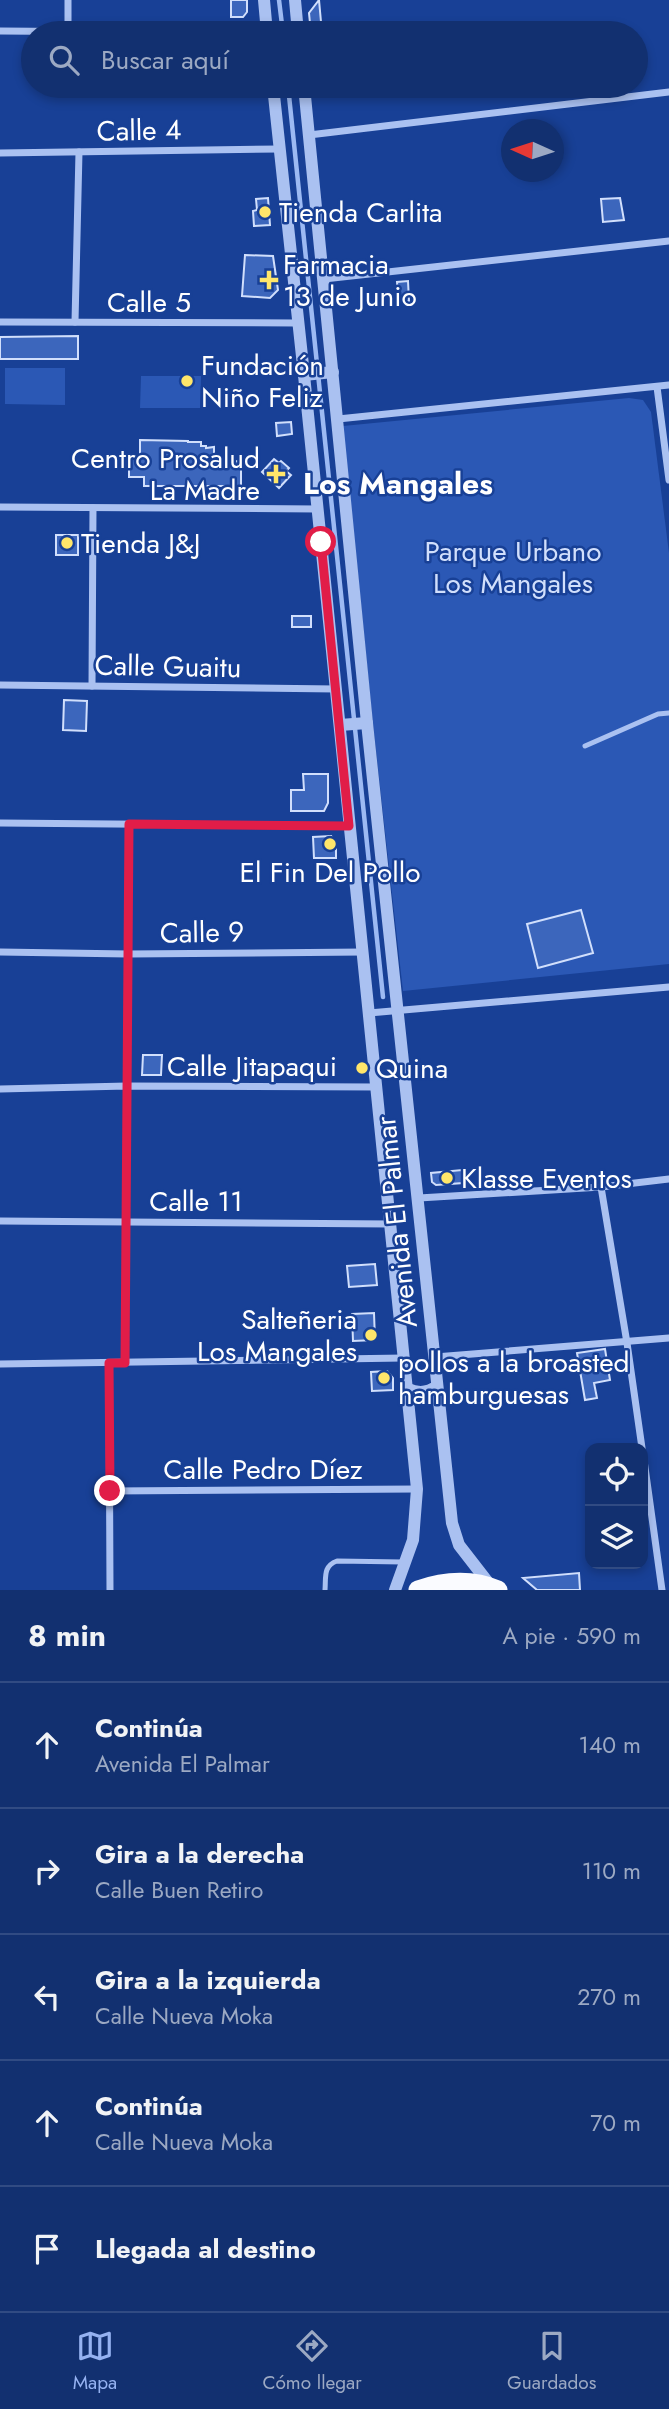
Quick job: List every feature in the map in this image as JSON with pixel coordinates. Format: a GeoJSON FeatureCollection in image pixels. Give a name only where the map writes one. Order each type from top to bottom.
{"type":"FeatureCollection","features":[{"type":"Feature","properties":{"kind":"highway"},"geometry":{"type":"LineString","coordinates":[[418,1590],[436,1584],[464,1582],[495,1589]]}},
{"type":"Feature","properties":{"kind":"street"},"geometry":{"type":"LineString","coordinates":[[68,0],[68,21]]}},
{"type":"Feature","properties":{"kind":"street"},"geometry":{"type":"LineString","coordinates":[[264,0],[266,21]]}},
{"type":"Feature","properties":{"kind":"street"},"geometry":{"type":"LineString","coordinates":[[295,0],[297,21]]}},
{"type":"Feature","properties":{"kind":"street"},"geometry":{"type":"LineString","coordinates":[[0,31],[21,31]]}},
{"type":"Feature","properties":{"kind":"street"},"geometry":{"type":"LineString","coordinates":[[648,94],[669,92]]}},
{"type":"Feature","properties":{"kind":"street","name":"Avenida El Palmar"},"geometry":{"type":"LineString","coordinates":[[274,98],[298,323],[308,375],[318,509],[337,689],[353,724],[399,1011],[452,1523],[459,1545],[495,1589]]}},
{"type":"Feature","properties":{"kind":"street","name":"Avenida El Palmar"},"geometry":{"type":"LineString","coordinates":[[305,98],[324,279],[330,372],[338,419],[353,724],[349,826],[417,1489],[416,1526],[407,1562],[395,1590]]}},
{"type":"Feature","properties":{"kind":"street"},"geometry":{"type":"LineString","coordinates":[[309,135],[608,98]]}},
{"type":"Feature","properties":{"kind":"street","name":"Calle 4"},"geometry":{"type":"LineString","coordinates":[[0,153],[279,149]]}},
{"type":"Feature","properties":{"kind":"street"},"geometry":{"type":"LineString","coordinates":[[75,322],[79,152]]}},
{"type":"Feature","properties":{"kind":"street"},"geometry":{"type":"LineString","coordinates":[[324,279],[669,241]]}},
{"type":"Feature","properties":{"kind":"street","name":"Calle 5"},"geometry":{"type":"LineString","coordinates":[[0,322],[298,323]]}},
{"type":"Feature","properties":{"kind":"street"},"geometry":{"type":"LineString","coordinates":[[308,375],[330,372]]}},
{"type":"Feature","properties":{"kind":"street"},"geometry":{"type":"LineString","coordinates":[[338,419],[669,385]]}},
{"type":"Feature","properties":{"kind":"street"},"geometry":{"type":"LineString","coordinates":[[657,387],[669,480]]}},
{"type":"Feature","properties":{"kind":"street"},"geometry":{"type":"LineString","coordinates":[[0,507],[318,509]]}},
{"type":"Feature","properties":{"kind":"street"},"geometry":{"type":"LineString","coordinates":[[92,686],[93,508]]}},
{"type":"Feature","properties":{"kind":"street","name":"Calle Guaitu"},"geometry":{"type":"LineString","coordinates":[[0,685],[337,689]]}},
{"type":"Feature","properties":{"kind":"street"},"geometry":{"type":"LineString","coordinates":[[0,823],[349,826]]}},
{"type":"Feature","properties":{"kind":"street"},"geometry":{"type":"LineString","coordinates":[[125,1363],[129,824]]}},
{"type":"Feature","properties":{"kind":"street","name":"Calle 9"},"geometry":{"type":"LineString","coordinates":[[0,953],[363,952]]}},
{"type":"Feature","properties":{"kind":"street"},"geometry":{"type":"LineString","coordinates":[[369,1013],[669,987]]}},
{"type":"Feature","properties":{"kind":"street","name":"Calle Jitapaqui"},"geometry":{"type":"LineString","coordinates":[[0,1089],[127,1086],[377,1087]]}},
{"type":"Feature","properties":{"kind":"street"},"geometry":{"type":"LineString","coordinates":[[419,1198],[601,1187],[669,1179]]}},
{"type":"Feature","properties":{"kind":"street"},"geometry":{"type":"LineString","coordinates":[[601,1187],[641,1443]]}},
{"type":"Feature","properties":{"kind":"street","name":"Calle 11"},"geometry":{"type":"LineString","coordinates":[[0,1221],[391,1224]]}},
{"type":"Feature","properties":{"kind":"street"},"geometry":{"type":"LineString","coordinates":[[435,1357],[669,1338]]}},
{"type":"Feature","properties":{"kind":"street"},"geometry":{"type":"LineString","coordinates":[[0,1364],[404,1358]]}},
{"type":"Feature","properties":{"kind":"street"},"geometry":{"type":"LineString","coordinates":[[109,1363],[110,1590]]}},
{"type":"Feature","properties":{"kind":"street"},"geometry":{"type":"LineString","coordinates":[[408,1389],[420,1393],[432,1390],[437,1385]]}},
{"type":"Feature","properties":{"kind":"street","name":"Calle Pedro Díez"},"geometry":{"type":"LineString","coordinates":[[110,1491],[417,1489]]}},
{"type":"Feature","properties":{"kind":"street"},"geometry":{"type":"LineString","coordinates":[[648,1493],[662,1590]]}},
{"type":"Feature","properties":{"kind":"lane"},"geometry":{"type":"LineString","coordinates":[[585,746],[658,714],[669,713]]}},
{"type":"Feature","properties":{"kind":"lane"},"geometry":{"type":"LineString","coordinates":[[325,1590],[326,1570],[330,1563],[407,1562]]}},
{"type":"Feature","properties":{"kind":"green space"},"geometry":{"type":"Polygon","coordinates":[[[5,368],[65,368],[65,405],[5,404],[5,368]]]}},
{"type":"Feature","properties":{"kind":"green space"},"geometry":{"type":"Polygon","coordinates":[[[141,376],[201,376],[200,408],[140,408],[141,376]]]}},
{"type":"Feature","properties":{"kind":"green space","name":"Parque Urbano Los Mangales"},"geometry":{"type":"Polygon","coordinates":[[[629,398],[643,400],[651,412],[669,553],[669,964],[403,991],[343,426],[629,398]]]}},
{"type":"Feature","properties":{"kind":"building"},"geometry":{"type":"Polygon","coordinates":[[[231,0],[247,0],[247,12],[243,17],[231,17],[231,0]]]}},
{"type":"Feature","properties":{"kind":"building"},"geometry":{"type":"Polygon","coordinates":[[[319,0],[321,21],[310,21],[309,13],[319,0]]]}},
{"type":"Feature","properties":{"kind":"building"},"geometry":{"type":"Polygon","coordinates":[[[268,198],[270,225],[254,226],[253,211],[257,210],[256,199],[268,198]]]}},
{"type":"Feature","properties":{"kind":"building"},"geometry":{"type":"Polygon","coordinates":[[[620,198],[624,220],[603,222],[601,199],[620,198]]]}},
{"type":"Feature","properties":{"kind":"building"},"geometry":{"type":"Polygon","coordinates":[[[245,255],[273,256],[278,290],[270,298],[242,296],[245,255]]]}},
{"type":"Feature","properties":{"kind":"building"},"geometry":{"type":"Polygon","coordinates":[[[408,281],[409,301],[399,302],[397,282],[408,281]]]}},
{"type":"Feature","properties":{"kind":"building"},"geometry":{"type":"Polygon","coordinates":[[[78,336],[78,359],[0,359],[0,337],[78,336]]]}},
{"type":"Feature","properties":{"kind":"building"},"geometry":{"type":"Polygon","coordinates":[[[291,422],[292,434],[277,436],[276,423],[291,422]]]}},
{"type":"Feature","properties":{"kind":"building"},"geometry":{"type":"Polygon","coordinates":[[[140,440],[201,442],[201,446],[206,448],[214,447],[214,462],[241,461],[241,486],[144,486],[144,477],[129,477],[129,457],[140,457],[140,440]]]}},
{"type":"Feature","properties":{"kind":"building","name":"Centro Prosalud La Madre"},"geometry":{"type":"Polygon","coordinates":[[[274,459],[289,468],[286,471],[291,475],[279,488],[262,472],[274,459]]]}},
{"type":"Feature","properties":{"kind":"building"},"geometry":{"type":"Polygon","coordinates":[[[56,535],[78,535],[78,555],[56,555],[56,535]]]}},
{"type":"Feature","properties":{"kind":"building"},"geometry":{"type":"Polygon","coordinates":[[[292,616],[311,616],[311,627],[292,627],[292,616]]]}},
{"type":"Feature","properties":{"kind":"building"},"geometry":{"type":"Polygon","coordinates":[[[64,700],[87,701],[86,731],[63,730],[64,700]]]}},
{"type":"Feature","properties":{"kind":"building"},"geometry":{"type":"Polygon","coordinates":[[[303,774],[328,774],[328,803],[324,811],[291,811],[291,790],[304,790],[303,774]]]}},
{"type":"Feature","properties":{"kind":"building"},"geometry":{"type":"Polygon","coordinates":[[[331,836],[336,842],[336,858],[314,858],[313,837],[331,836]]]}},
{"type":"Feature","properties":{"kind":"building"},"geometry":{"type":"Polygon","coordinates":[[[581,910],[593,953],[538,968],[527,924],[581,910]]]}},
{"type":"Feature","properties":{"kind":"building"},"geometry":{"type":"Polygon","coordinates":[[[143,1055],[162,1055],[161,1075],[142,1075],[143,1055]]]}},
{"type":"Feature","properties":{"kind":"building","name":"Klasse Eventos"},"geometry":{"type":"Polygon","coordinates":[[[462,1170],[463,1183],[436,1185],[432,1182],[431,1173],[462,1170]]]}},
{"type":"Feature","properties":{"kind":"building"},"geometry":{"type":"Polygon","coordinates":[[[375,1264],[377,1285],[349,1287],[347,1266],[375,1264]]]}},
{"type":"Feature","properties":{"kind":"building"},"geometry":{"type":"Polygon","coordinates":[[[374,1313],[375,1340],[353,1341],[352,1314],[374,1313]]]}},
{"type":"Feature","properties":{"kind":"building"},"geometry":{"type":"Polygon","coordinates":[[[605,1349],[610,1380],[594,1383],[597,1398],[585,1400],[577,1353],[605,1349]]]}},
{"type":"Feature","properties":{"kind":"building"},"geometry":{"type":"Polygon","coordinates":[[[387,1371],[393,1378],[393,1390],[372,1391],[371,1372],[387,1371]]]}},
{"type":"Feature","properties":{"kind":"building"},"geometry":{"type":"Polygon","coordinates":[[[579,1573],[580,1590],[537,1590],[523,1578],[579,1573]]]}},
{"type":"Feature","properties":{"kind":"waterway"},"geometry":{"type":"LineString","coordinates":[[279,0],[282,21]]}},
{"type":"Feature","properties":{"kind":"waterway"},"geometry":{"type":"LineString","coordinates":[[289,98],[383,997]]}},
{"type":"Feature","properties":{"kind":"place","name":"Tienda Carlita"},"geometry":{"type":"Point","coordinates":[265,212]}},
{"type":"Feature","properties":{"kind":"place","name":"Farmacia 13 de Junio"},"geometry":{"type":"Point","coordinates":[269,280]}},
{"type":"Feature","properties":{"kind":"place","name":"Fundación Niño Feliz"},"geometry":{"type":"Point","coordinates":[187,381]}},
{"type":"Feature","properties":{"kind":"place","name":"Centro Prosalud La Madre"},"geometry":{"type":"Point","coordinates":[276,474]}},
{"type":"Feature","properties":{"kind":"place","name":"Tienda J&J"},"geometry":{"type":"Point","coordinates":[67,543]}},
{"type":"Feature","properties":{"kind":"place","name":"El Fin Del Pollo"},"geometry":{"type":"Point","coordinates":[330,844]}},
{"type":"Feature","properties":{"kind":"place","name":"Quina"},"geometry":{"type":"Point","coordinates":[362,1068]}},
{"type":"Feature","properties":{"kind":"place","name":"Klasse Eventos"},"geometry":{"type":"Point","coordinates":[447,1178]}},
{"type":"Feature","properties":{"kind":"place","name":"Salteñeria Los Mangales"},"geometry":{"type":"Point","coordinates":[371,1335]}},
{"type":"Feature","properties":{"kind":"place","name":"pollos a la broasted hamburguesas"},"geometry":{"type":"Point","coordinates":[384,1378]}},
{"type":"Feature","properties":{"kind":"district","name":"Los Mangales"},"geometry":{"type":"Point","coordinates":[398,484]}},
{"type":"Feature","properties":{"kind":"route"},"geometry":{"type":"LineString","coordinates":[[110,1491],[109,1363],[125,1363],[129,824],[349,826],[321,542]]}}]}
